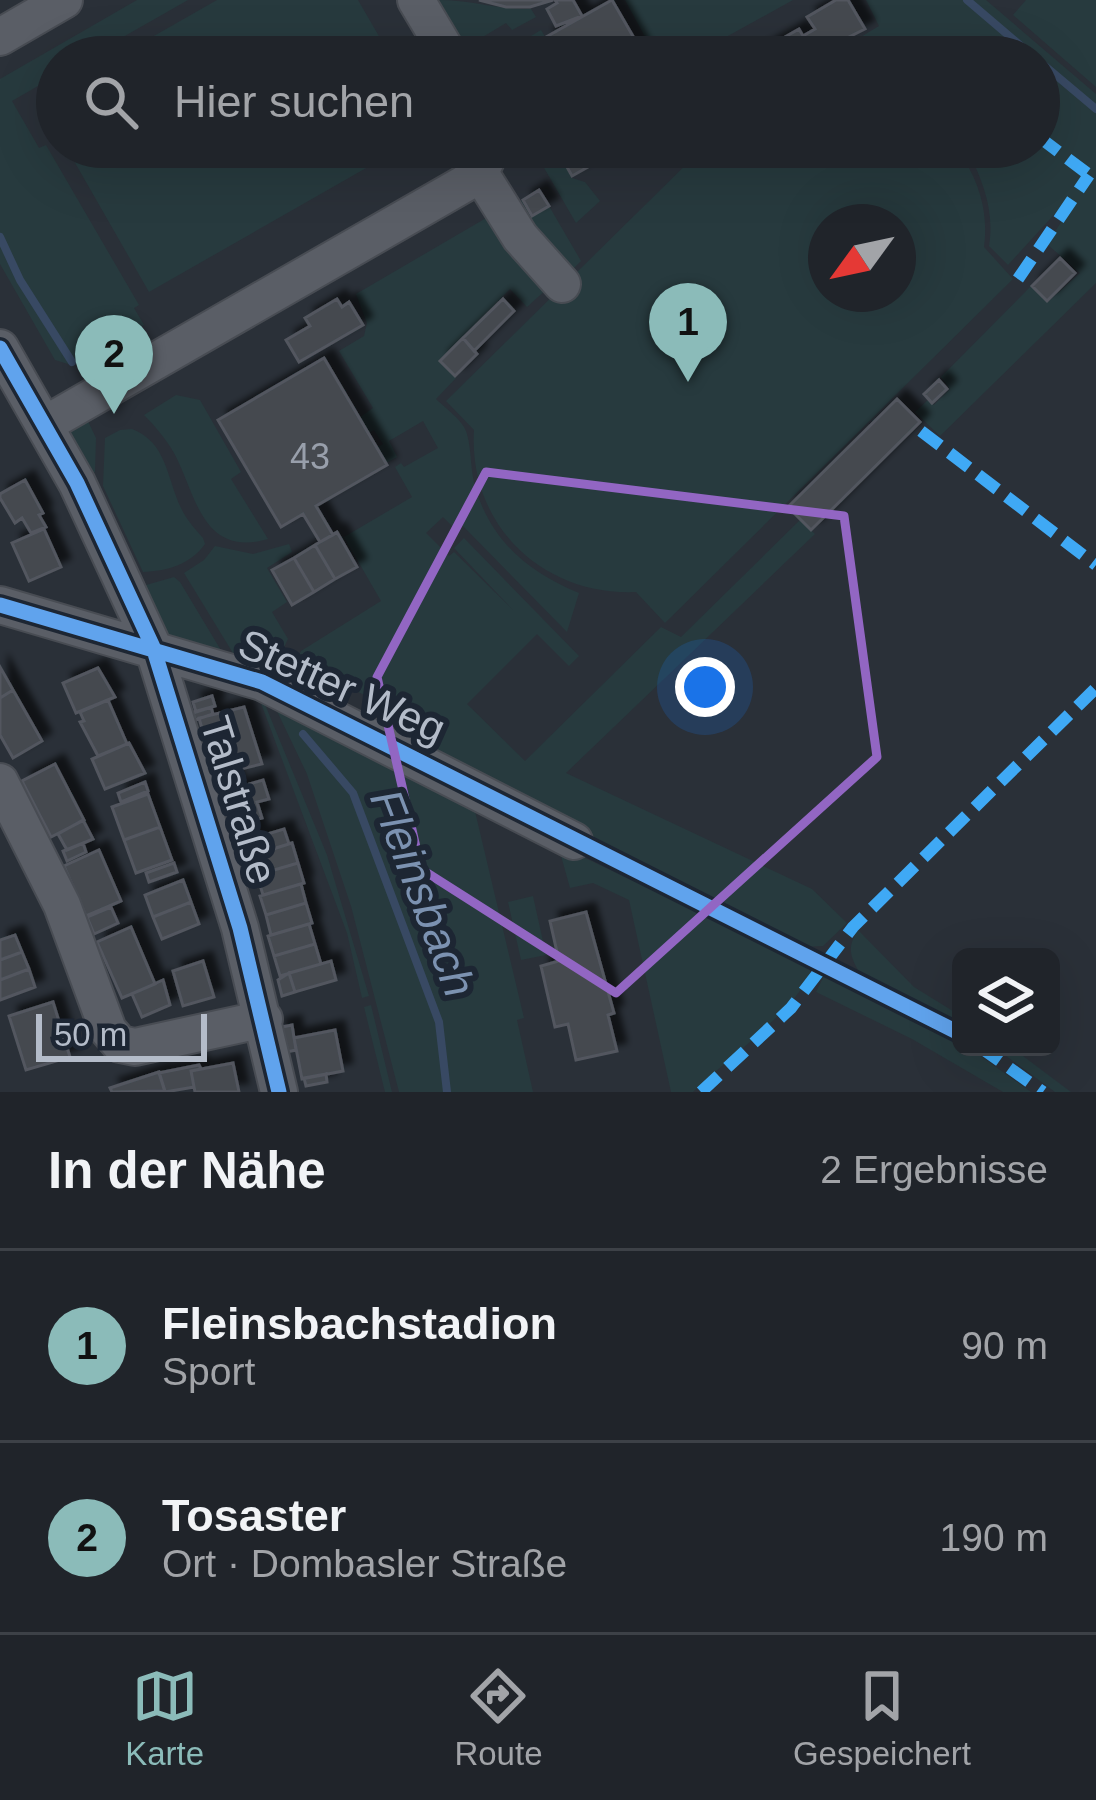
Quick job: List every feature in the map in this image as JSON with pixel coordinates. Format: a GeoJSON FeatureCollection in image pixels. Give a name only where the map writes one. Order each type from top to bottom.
{"type":"FeatureCollection","features":[{"type":"Feature","properties":{"kind":"street"},"geometry":{"type":"LineString","coordinates":[[0,37],[64,0]]}},
{"type":"Feature","properties":{"kind":"street"},"geometry":{"type":"LineString","coordinates":[[416,0],[437,36]]}},
{"type":"Feature","properties":{"kind":"street"},"geometry":{"type":"LineString","coordinates":[[44,425],[473,168]]}},
{"type":"Feature","properties":{"kind":"street"},"geometry":{"type":"LineString","coordinates":[[490,168],[520,237],[562,284]]}},
{"type":"Feature","properties":{"kind":"street","name":"Talstraße"},"geometry":{"type":"LineString","coordinates":[[0,348],[105,539],[153,647],[215,842],[279,1092]]}},
{"type":"Feature","properties":{"kind":"street","name":"Stetter Weg"},"geometry":{"type":"LineString","coordinates":[[0,605],[262,682],[574,841]]}},
{"type":"Feature","properties":{"kind":"street"},"geometry":{"type":"LineString","coordinates":[[0,782],[62,905],[108,1030],[120,1044],[135,1047],[264,1019]]}},
{"type":"Feature","properties":{"kind":"highlighted area"},"geometry":{"type":"Polygon","coordinates":[[[486,472],[844,516],[877,757],[616,993],[421,869],[377,677],[486,472]]]}},
{"type":"Feature","properties":{"kind":"green space"},"geometry":{"type":"Polygon","coordinates":[[[137,0],[188,0],[125,36],[75,36],[137,0]]]}},
{"type":"Feature","properties":{"kind":"green space"},"geometry":{"type":"Polygon","coordinates":[[[217,0],[358,0],[379,36],[154,36],[217,0]]]}},
{"type":"Feature","properties":{"kind":"green space"},"geometry":{"type":"Polygon","coordinates":[[[439,0],[531,9],[536,17],[512,30],[506,23],[484,36],[460,36],[439,0]]]}},
{"type":"Feature","properties":{"kind":"green space"},"geometry":{"type":"Polygon","coordinates":[[[625,0],[793,0],[728,36],[645,36],[625,0]]]}},
{"type":"Feature","properties":{"kind":"green space"},"geometry":{"type":"Polygon","coordinates":[[[866,0],[986,0],[1028,36],[863,36],[879,26],[866,0]]]}},
{"type":"Feature","properties":{"kind":"green space"},"geometry":{"type":"Polygon","coordinates":[[[1026,0],[1096,0],[1096,87],[1060,56],[1060,36],[1037,36],[1013,15],[1026,0]]]}},
{"type":"Feature","properties":{"kind":"green space"},"geometry":{"type":"Polygon","coordinates":[[[36,58],[36,87],[12,101],[36,143],[36,168],[59,168],[139,305],[134,308],[144,325],[68,364],[55,360],[0,264],[0,79],[36,58]]]}},
{"type":"Feature","properties":{"kind":"green space"},"geometry":{"type":"Polygon","coordinates":[[[1060,63],[1096,94],[1096,283],[940,436],[915,412],[928,400],[934,405],[950,389],[941,377],[1031,286],[1048,302],[1080,273],[1047,244],[1067,213],[1061,207],[1008,265],[989,246],[986,195],[977,171],[1060,168],[1060,63]]]}},
{"type":"Feature","properties":{"kind":"green space"},"geometry":{"type":"Polygon","coordinates":[[[78,168],[366,168],[149,292],[78,168]]]}},
{"type":"Feature","properties":{"kind":"green space"},"geometry":{"type":"Polygon","coordinates":[[[544,168],[566,168],[600,201],[576,223],[544,168]]]}},
{"type":"Feature","properties":{"kind":"green space"},"geometry":{"type":"Polygon","coordinates":[[[683,168],[970,170],[985,220],[984,247],[1013,279],[665,623],[636,592],[571,582],[542,568],[518,548],[498,524],[475,464],[474,430],[446,401],[683,168]]]}},
{"type":"Feature","properties":{"kind":"green space"},"geometry":{"type":"Polygon","coordinates":[[[523,200],[533,215],[549,206],[581,261],[570,272],[511,207],[523,200]]]}},
{"type":"Feature","properties":{"kind":"green space"},"geometry":{"type":"Polygon","coordinates":[[[493,214],[549,287],[527,307],[510,289],[439,360],[456,378],[436,399],[465,429],[476,490],[492,526],[529,565],[579,593],[567,632],[460,523],[454,528],[443,517],[426,533],[449,556],[454,552],[513,610],[454,548],[464,538],[579,656],[569,666],[537,634],[467,704],[525,761],[661,627],[681,637],[800,520],[815,534],[566,773],[812,889],[847,923],[823,946],[802,947],[581,836],[427,749],[435,729],[296,662],[301,651],[381,601],[344,537],[412,497],[395,467],[401,463],[404,467],[438,448],[423,421],[389,441],[397,457],[386,463],[377,448],[383,444],[359,418],[373,408],[339,351],[364,336],[367,323],[356,294],[493,214]]]}},
{"type":"Feature","properties":{"kind":"green space"},"geometry":{"type":"Polygon","coordinates":[[[176,395],[200,400],[241,472],[231,479],[268,539],[228,539],[204,518],[174,453],[144,415],[176,395]]]}},
{"type":"Feature","properties":{"kind":"green space"},"geometry":{"type":"Polygon","coordinates":[[[84,413],[96,438],[95,472],[88,475],[71,436],[84,413]]]}},
{"type":"Feature","properties":{"kind":"green space"},"geometry":{"type":"Polygon","coordinates":[[[132,429],[159,452],[181,508],[205,544],[185,562],[169,568],[143,572],[103,486],[105,438],[132,429]]]}},
{"type":"Feature","properties":{"kind":"green space"},"geometry":{"type":"Polygon","coordinates":[[[289,544],[292,552],[267,568],[287,602],[272,612],[288,639],[271,674],[239,663],[184,573],[215,546],[253,554],[289,544]]]}},
{"type":"Feature","properties":{"kind":"green space"},"geometry":{"type":"Polygon","coordinates":[[[174,577],[225,657],[168,642],[139,587],[174,577]]]}},
{"type":"Feature","properties":{"kind":"green space"},"geometry":{"type":"Polygon","coordinates":[[[259,698],[327,855],[369,996],[362,998],[347,933],[259,698]]]}},
{"type":"Feature","properties":{"kind":"green space"},"geometry":{"type":"Polygon","coordinates":[[[275,707],[473,803],[524,1018],[517,1020],[533,1092],[399,1092],[351,906],[307,774],[275,707]]]}},
{"type":"Feature","properties":{"kind":"green space"},"geometry":{"type":"Polygon","coordinates":[[[558,845],[811,966],[807,980],[780,1014],[693,1092],[671,1092],[629,900],[593,883],[570,888],[558,845]]]}},
{"type":"Feature","properties":{"kind":"green space"},"geometry":{"type":"Polygon","coordinates":[[[533,896],[546,955],[521,960],[508,902],[533,896]]]}},
{"type":"Feature","properties":{"kind":"green space"},"geometry":{"type":"Polygon","coordinates":[[[858,930],[914,987],[952,1010],[952,1020],[858,970],[853,941],[858,930]]]}},
{"type":"Feature","properties":{"kind":"green space"},"geometry":{"type":"Polygon","coordinates":[[[825,974],[946,1033],[952,1037],[952,1056],[981,1056],[1031,1092],[1003,1092],[912,1039],[816,992],[825,974]]]}},
{"type":"Feature","properties":{"kind":"green space"},"geometry":{"type":"Polygon","coordinates":[[[371,1005],[392,1092],[385,1092],[364,1007],[371,1005]]]}},
{"type":"Feature","properties":{"kind":"green space"},"geometry":{"type":"Polygon","coordinates":[[[1006,1056],[1023,1056],[1071,1092],[1055,1092],[1006,1056]]]}},
{"type":"Feature","properties":{"kind":"building"},"geometry":{"type":"Polygon","coordinates":[[[479,0],[553,0],[506,7],[479,0]]]}},
{"type":"Feature","properties":{"kind":"building"},"geometry":{"type":"Polygon","coordinates":[[[555,0],[573,0],[582,16],[556,26],[547,9],[555,0]]]}},
{"type":"Feature","properties":{"kind":"building"},"geometry":{"type":"Polygon","coordinates":[[[612,0],[633,36],[548,36],[612,0]]]}},
{"type":"Feature","properties":{"kind":"building"},"geometry":{"type":"Polygon","coordinates":[[[836,0],[848,0],[865,29],[851,36],[803,36],[815,29],[807,17],[836,0]]]}},
{"type":"Feature","properties":{"kind":"building"},"geometry":{"type":"Polygon","coordinates":[[[539,190],[549,206],[532,216],[523,200],[539,190]]]}},
{"type":"Feature","properties":{"kind":"building"},"geometry":{"type":"Polygon","coordinates":[[[1060,258],[1075,273],[1047,301],[1032,286],[1060,258]]]}},
{"type":"Feature","properties":{"kind":"building"},"geometry":{"type":"Polygon","coordinates":[[[337,299],[342,307],[349,302],[363,325],[299,362],[286,340],[310,326],[305,318],[337,299]]]}},
{"type":"Feature","properties":{"kind":"building"},"geometry":{"type":"Polygon","coordinates":[[[503,299],[514,311],[474,351],[463,338],[503,299]]]}},
{"type":"Feature","properties":{"kind":"building"},"geometry":{"type":"Polygon","coordinates":[[[463,338],[477,354],[455,376],[440,361],[463,338]]]}},
{"type":"Feature","properties":{"kind":"building"},"geometry":{"type":"Polygon","coordinates":[[[324,358],[387,465],[316,506],[333,535],[320,542],[303,514],[281,527],[218,420],[324,358]]]}},
{"type":"Feature","properties":{"kind":"building"},"geometry":{"type":"Polygon","coordinates":[[[939,380],[947,389],[932,403],[924,394],[939,380]]]}},
{"type":"Feature","properties":{"kind":"building"},"geometry":{"type":"Polygon","coordinates":[[[897,399],[920,422],[811,530],[788,507],[897,399]]]}},
{"type":"Feature","properties":{"kind":"building"},"geometry":{"type":"Polygon","coordinates":[[[25,480],[46,527],[31,533],[22,518],[15,523],[0,498],[25,480]]]}},
{"type":"Feature","properties":{"kind":"building"},"geometry":{"type":"Polygon","coordinates":[[[44,529],[61,567],[29,581],[12,543],[44,529]]]}},
{"type":"Feature","properties":{"kind":"building"},"geometry":{"type":"Polygon","coordinates":[[[337,532],[357,567],[335,579],[315,545],[337,532]]]}},
{"type":"Feature","properties":{"kind":"building"},"geometry":{"type":"Polygon","coordinates":[[[315,545],[335,579],[314,592],[294,558],[315,545]]]}},
{"type":"Feature","properties":{"kind":"building"},"geometry":{"type":"Polygon","coordinates":[[[294,558],[314,592],[292,605],[272,570],[294,558]]]}},
{"type":"Feature","properties":{"kind":"building"},"geometry":{"type":"Polygon","coordinates":[[[0,667],[13,690],[0,698],[0,667]]]}},
{"type":"Feature","properties":{"kind":"building"},"geometry":{"type":"Polygon","coordinates":[[[98,668],[115,697],[76,713],[63,683],[98,668]]]}},
{"type":"Feature","properties":{"kind":"building"},"geometry":{"type":"Polygon","coordinates":[[[13,690],[42,741],[13,758],[0,735],[0,698],[13,690]]]}},
{"type":"Feature","properties":{"kind":"building"},"geometry":{"type":"Polygon","coordinates":[[[212,696],[215,706],[196,712],[193,702],[212,696]]]}},
{"type":"Feature","properties":{"kind":"building"},"geometry":{"type":"Polygon","coordinates":[[[108,700],[127,744],[98,756],[80,722],[84,721],[80,712],[108,700]]]}},
{"type":"Feature","properties":{"kind":"building"},"geometry":{"type":"Polygon","coordinates":[[[211,707],[213,714],[195,720],[193,712],[211,707]]]}},
{"type":"Feature","properties":{"kind":"building"},"geometry":{"type":"Polygon","coordinates":[[[244,707],[262,764],[215,775],[199,718],[244,707]]]}},
{"type":"Feature","properties":{"kind":"building"},"geometry":{"type":"Polygon","coordinates":[[[129,743],[145,773],[105,789],[92,759],[129,743]]]}},
{"type":"Feature","properties":{"kind":"building"},"geometry":{"type":"Polygon","coordinates":[[[55,764],[84,820],[51,837],[22,781],[55,764]]]}},
{"type":"Feature","properties":{"kind":"building"},"geometry":{"type":"Polygon","coordinates":[[[231,770],[233,779],[213,784],[211,776],[231,770]]]}},
{"type":"Feature","properties":{"kind":"building"},"geometry":{"type":"Polygon","coordinates":[[[233,779],[236,788],[219,793],[218,799],[213,784],[233,779]]]}},
{"type":"Feature","properties":{"kind":"building"},"geometry":{"type":"Polygon","coordinates":[[[263,780],[269,799],[257,802],[262,818],[229,827],[219,793],[263,780]]]}},
{"type":"Feature","properties":{"kind":"building"},"geometry":{"type":"Polygon","coordinates":[[[145,782],[148,791],[121,802],[118,793],[145,782]]]}},
{"type":"Feature","properties":{"kind":"building"},"geometry":{"type":"Polygon","coordinates":[[[148,794],[160,827],[124,840],[112,807],[148,794]]]}},
{"type":"Feature","properties":{"kind":"building"},"geometry":{"type":"Polygon","coordinates":[[[83,820],[93,839],[67,850],[58,834],[83,820]]]}},
{"type":"Feature","properties":{"kind":"building"},"geometry":{"type":"Polygon","coordinates":[[[254,820],[259,836],[230,845],[225,828],[254,820]]]}},
{"type":"Feature","properties":{"kind":"building"},"geometry":{"type":"Polygon","coordinates":[[[160,827],[172,860],[136,873],[124,840],[160,827]]]}},
{"type":"Feature","properties":{"kind":"building"},"geometry":{"type":"Polygon","coordinates":[[[284,829],[289,844],[249,856],[244,841],[284,829]]]}},
{"type":"Feature","properties":{"kind":"building"},"geometry":{"type":"Polygon","coordinates":[[[83,843],[86,852],[67,861],[63,851],[83,843]]]}},
{"type":"Feature","properties":{"kind":"building"},"geometry":{"type":"Polygon","coordinates":[[[292,843],[298,863],[257,875],[251,856],[292,843]]]}},
{"type":"Feature","properties":{"kind":"building"},"geometry":{"type":"Polygon","coordinates":[[[99,850],[121,901],[86,916],[64,866],[99,850]]]}},
{"type":"Feature","properties":{"kind":"building"},"geometry":{"type":"Polygon","coordinates":[[[174,863],[177,872],[149,882],[146,873],[174,863]]]}},
{"type":"Feature","properties":{"kind":"building"},"geometry":{"type":"Polygon","coordinates":[[[298,863],[304,883],[263,895],[257,875],[298,863]]]}},
{"type":"Feature","properties":{"kind":"building"},"geometry":{"type":"Polygon","coordinates":[[[183,880],[191,902],[153,917],[145,895],[183,880]]]}},
{"type":"Feature","properties":{"kind":"building"},"geometry":{"type":"Polygon","coordinates":[[[301,884],[306,903],[266,915],[260,896],[301,884]]]}},
{"type":"Feature","properties":{"kind":"building"},"geometry":{"type":"Polygon","coordinates":[[[191,902],[199,924],[162,939],[153,917],[191,902]]]}},
{"type":"Feature","properties":{"kind":"building"},"geometry":{"type":"Polygon","coordinates":[[[306,903],[312,923],[271,935],[266,915],[306,903]]]}},
{"type":"Feature","properties":{"kind":"building"},"geometry":{"type":"Polygon","coordinates":[[[111,907],[118,923],[94,934],[87,917],[111,907]]]}},
{"type":"Feature","properties":{"kind":"building"},"geometry":{"type":"Polygon","coordinates":[[[586,912],[614,1013],[608,1015],[617,1051],[576,1060],[568,1024],[555,1027],[541,966],[559,961],[550,921],[586,912]]]}},
{"type":"Feature","properties":{"kind":"building"},"geometry":{"type":"Polygon","coordinates":[[[309,924],[315,944],[274,956],[268,936],[309,924]]]}},
{"type":"Feature","properties":{"kind":"building"},"geometry":{"type":"Polygon","coordinates":[[[131,927],[155,984],[122,998],[97,942],[131,927]]]}},
{"type":"Feature","properties":{"kind":"building"},"geometry":{"type":"Polygon","coordinates":[[[15,935],[22,952],[0,960],[0,940],[15,935]]]}},
{"type":"Feature","properties":{"kind":"building"},"geometry":{"type":"Polygon","coordinates":[[[315,944],[321,964],[280,976],[274,956],[315,944]]]}},
{"type":"Feature","properties":{"kind":"building"},"geometry":{"type":"Polygon","coordinates":[[[22,952],[29,969],[0,980],[0,960],[22,952]]]}},
{"type":"Feature","properties":{"kind":"building"},"geometry":{"type":"Polygon","coordinates":[[[203,961],[214,997],[183,1006],[173,971],[203,961]]]}},
{"type":"Feature","properties":{"kind":"building"},"geometry":{"type":"Polygon","coordinates":[[[331,961],[336,980],[295,992],[289,973],[331,961]]]}},
{"type":"Feature","properties":{"kind":"building"},"geometry":{"type":"Polygon","coordinates":[[[29,969],[35,987],[0,1000],[0,980],[29,969]]]}},
{"type":"Feature","properties":{"kind":"building"},"geometry":{"type":"Polygon","coordinates":[[[289,973],[295,992],[282,996],[278,980],[289,973]]]}},
{"type":"Feature","properties":{"kind":"building"},"geometry":{"type":"Polygon","coordinates":[[[163,980],[170,1005],[142,1017],[132,994],[163,980]]]}},
{"type":"Feature","properties":{"kind":"building"},"geometry":{"type":"Polygon","coordinates":[[[53,1002],[70,1057],[26,1070],[9,1016],[53,1002]]]}},
{"type":"Feature","properties":{"kind":"building"},"geometry":{"type":"Polygon","coordinates":[[[292,1025],[296,1050],[282,1053],[277,1028],[292,1025]]]}},
{"type":"Feature","properties":{"kind":"building"},"geometry":{"type":"Polygon","coordinates":[[[335,1030],[343,1071],[302,1079],[294,1038],[335,1030]]]}},
{"type":"Feature","properties":{"kind":"building"},"geometry":{"type":"Polygon","coordinates":[[[233,1063],[239,1092],[195,1092],[191,1071],[233,1063]]]}},
{"type":"Feature","properties":{"kind":"building"},"geometry":{"type":"Polygon","coordinates":[[[199,1065],[201,1069],[191,1071],[194,1087],[165,1092],[159,1073],[199,1065]]]}},
{"type":"Feature","properties":{"kind":"building"},"geometry":{"type":"Polygon","coordinates":[[[159,1072],[165,1091],[112,1092],[110,1088],[159,1072]]]}},
{"type":"Feature","properties":{"kind":"building"},"geometry":{"type":"Polygon","coordinates":[[[326,1074],[327,1082],[306,1086],[304,1078],[326,1074]]]}},
{"type":"Feature","properties":{"kind":"waterway"},"geometry":{"type":"LineString","coordinates":[[967,0],[1009,36]]}},
{"type":"Feature","properties":{"kind":"waterway"},"geometry":{"type":"LineString","coordinates":[[1060,79],[1096,109]]}},
{"type":"Feature","properties":{"kind":"waterway","name":"Fleinsbach"},"geometry":{"type":"LineString","coordinates":[[0,237],[20,280],[72,362]]}},
{"type":"Feature","properties":{"kind":"waterway","name":"Fleinsbach"},"geometry":{"type":"LineString","coordinates":[[303,734],[353,793],[439,1022],[447,1092]]}},
{"type":"Feature","properties":{"kind":"marked path"},"geometry":{"type":"LineString","coordinates":[[1060,153],[1096,180]]}},
{"type":"Feature","properties":{"kind":"marked path"},"geometry":{"type":"LineString","coordinates":[[1018,279],[1089,175]]}},
{"type":"Feature","properties":{"kind":"marked path"},"geometry":{"type":"LineString","coordinates":[[921,431],[1096,565]]}},
{"type":"Feature","properties":{"kind":"marked path"},"geometry":{"type":"LineString","coordinates":[[701,1092],[791,1008],[853,927],[1096,688]]}},
{"type":"Feature","properties":{"kind":"marked path"},"geometry":{"type":"LineString","coordinates":[[993,1056],[1043,1092]]}},
{"type":"Feature","properties":{"kind":"cycle path"},"geometry":{"type":"LineString","coordinates":[[0,348],[77,483],[153,647],[240,928],[279,1092]]}},
{"type":"Feature","properties":{"kind":"cycle path"},"geometry":{"type":"LineString","coordinates":[[0,605],[262,682],[952,1029]]}},
{"type":"Feature","properties":{"kind":"place","name":"Fleinsbachstadion"},"geometry":{"type":"Point","coordinates":[688,382]}},
{"type":"Feature","properties":{"kind":"place","name":"Tosaster"},"geometry":{"type":"Point","coordinates":[114,414]}}]}
